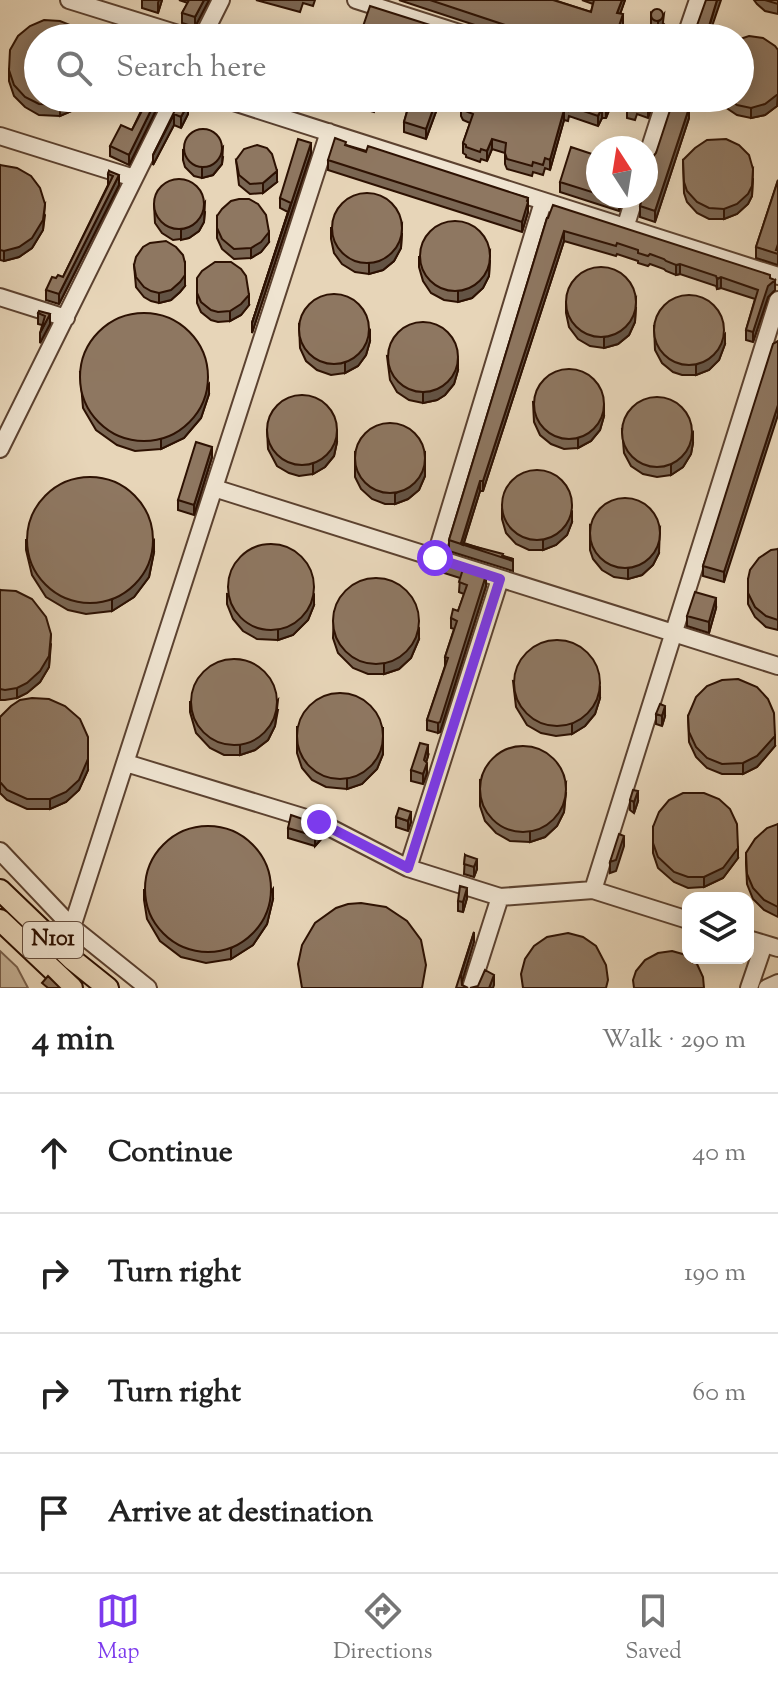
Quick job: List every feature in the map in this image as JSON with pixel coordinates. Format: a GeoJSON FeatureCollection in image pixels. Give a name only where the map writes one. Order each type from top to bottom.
{"type":"FeatureCollection","features":[{"type":"Feature","properties":{"kind":"main road","name":"N101"},"geometry":{"type":"LineString","coordinates":[[0,890],[73,960],[108,988]]}},
{"type":"Feature","properties":{"kind":"main road","name":"N101"},"geometry":{"type":"LineString","coordinates":[[0,920],[72,988]]}},
{"type":"Feature","properties":{"kind":"lane"},"geometry":{"type":"LineString","coordinates":[[69,0],[146,24]]}},
{"type":"Feature","properties":{"kind":"lane"},"geometry":{"type":"LineString","coordinates":[[209,24],[221,0]]}},
{"type":"Feature","properties":{"kind":"lane"},"geometry":{"type":"LineString","coordinates":[[690,24],[698,0]]}},
{"type":"Feature","properties":{"kind":"lane"},"geometry":{"type":"LineString","coordinates":[[362,1],[432,24]]}},
{"type":"Feature","properties":{"kind":"lane"},"geometry":{"type":"LineString","coordinates":[[0,449],[167,112]]}},
{"type":"Feature","properties":{"kind":"lane"},"geometry":{"type":"LineString","coordinates":[[265,112],[778,276]]}},
{"type":"Feature","properties":{"kind":"lane"},"geometry":{"type":"LineString","coordinates":[[653,136],[660,112]]}},
{"type":"Feature","properties":{"kind":"lane"},"geometry":{"type":"LineString","coordinates":[[72,927],[329,132]]}},
{"type":"Feature","properties":{"kind":"lane"},"geometry":{"type":"LineString","coordinates":[[0,136],[134,178]]}},
{"type":"Feature","properties":{"kind":"lane"},"geometry":{"type":"LineString","coordinates":[[435,558],[543,202]]}},
{"type":"Feature","properties":{"kind":"lane"},"geometry":{"type":"LineString","coordinates":[[625,228],[631,208]]}},
{"type":"Feature","properties":{"kind":"lane"},"geometry":{"type":"LineString","coordinates":[[0,297],[66,318]]}},
{"type":"Feature","properties":{"kind":"lane"},"geometry":{"type":"LineString","coordinates":[[593,890],[778,300]]}},
{"type":"Feature","properties":{"kind":"lane"},"geometry":{"type":"LineString","coordinates":[[214,488],[778,666]]}},
{"type":"Feature","properties":{"kind":"lane"},"geometry":{"type":"LineString","coordinates":[[408,868],[500,579]]}},
{"type":"Feature","properties":{"kind":"lane"},"geometry":{"type":"LineString","coordinates":[[126,763],[319,822],[408,868],[500,897],[593,890],[682,918]]}},
{"type":"Feature","properties":{"kind":"lane"},"geometry":{"type":"LineString","coordinates":[[0,851],[72,927],[148,988]]}},
{"type":"Feature","properties":{"kind":"lane"},"geometry":{"type":"LineString","coordinates":[[471,988],[500,897]]}},
{"type":"Feature","properties":{"kind":"lane"},"geometry":{"type":"LineString","coordinates":[[749,988],[763,944]]}},
{"type":"Feature","properties":{"kind":"lane"},"geometry":{"type":"LineString","coordinates":[[767,988],[778,983]]}},
{"type":"Feature","properties":{"kind":"shaded area"},"geometry":{"type":"Polygon","coordinates":[[[0,951],[17,967],[28,988],[0,988],[0,951]]]}},
{"type":"Feature","properties":{"kind":"building"},"geometry":{"type":"Polygon","coordinates":[[[189,0],[204,0],[195,17],[182,13],[189,0]]]}},
{"type":"Feature","properties":{"kind":"building"},"geometry":{"type":"Polygon","coordinates":[[[430,0],[553,0],[591,12],[594,0],[622,0],[617,13],[623,14],[620,24],[502,24],[430,0]]]}},
{"type":"Feature","properties":{"kind":"building"},"geometry":{"type":"Polygon","coordinates":[[[706,0],[717,0],[710,24],[697,24],[706,0]]]}},
{"type":"Feature","properties":{"kind":"building"},"geometry":{"type":"Polygon","coordinates":[[[370,6],[427,24],[364,24],[370,6]]]}},
{"type":"Feature","properties":{"kind":"building"},"geometry":{"type":"Polygon","coordinates":[[[657,9],[663,15],[657,21],[651,15],[657,9]]]}},
{"type":"Feature","properties":{"kind":"building"},"geometry":{"type":"Polygon","coordinates":[[[44,20],[68,24],[35,24],[44,20]]]}},
{"type":"Feature","properties":{"kind":"building"},"geometry":{"type":"Polygon","coordinates":[[[24,31],[24,96],[14,85],[9,70],[10,50],[24,31]]]}},
{"type":"Feature","properties":{"kind":"building"},"geometry":{"type":"Polygon","coordinates":[[[754,37],[763,38],[778,50],[778,94],[765,104],[754,107],[754,37]]]}},
{"type":"Feature","properties":{"kind":"building"},"geometry":{"type":"Polygon","coordinates":[[[141,112],[150,112],[129,155],[110,146],[121,125],[132,130],[141,112]]]}},
{"type":"Feature","properties":{"kind":"building"},"geometry":{"type":"Polygon","coordinates":[[[174,112],[184,112],[181,117],[174,114],[153,155],[174,112]]]}},
{"type":"Feature","properties":{"kind":"building"},"geometry":{"type":"Polygon","coordinates":[[[407,112],[432,112],[426,129],[404,122],[407,112]]]}},
{"type":"Feature","properties":{"kind":"building"},"geometry":{"type":"Polygon","coordinates":[[[468,112],[563,112],[550,160],[545,158],[543,165],[533,162],[532,166],[507,159],[506,143],[492,139],[487,151],[481,149],[480,152],[466,147],[463,143],[473,114],[468,112]]]}},
{"type":"Feature","properties":{"kind":"building"},"geometry":{"type":"Polygon","coordinates":[[[669,112],[688,112],[658,202],[658,147],[669,112]]]}},
{"type":"Feature","properties":{"kind":"building"},"geometry":{"type":"Polygon","coordinates":[[[203,129],[217,134],[222,148],[217,162],[203,167],[189,162],[184,148],[189,134],[203,129]]]}},
{"type":"Feature","properties":{"kind":"building"},"geometry":{"type":"Polygon","coordinates":[[[335,138],[366,152],[368,146],[528,198],[522,222],[328,160],[335,138]]]}},
{"type":"Feature","properties":{"kind":"building"},"geometry":{"type":"Polygon","coordinates":[[[298,139],[311,143],[252,323],[291,203],[280,198],[298,139]]]}},
{"type":"Feature","properties":{"kind":"building"},"geometry":{"type":"Polygon","coordinates":[[[726,139],[739,145],[749,155],[753,169],[752,186],[737,204],[724,209],[709,208],[697,202],[687,191],[683,160],[707,140],[726,139]]]}},
{"type":"Feature","properties":{"kind":"building"},"geometry":{"type":"Polygon","coordinates":[[[257,145],[267,148],[272,154],[277,171],[263,183],[250,184],[239,175],[236,160],[244,149],[257,145]]]}},
{"type":"Feature","properties":{"kind":"building"},"geometry":{"type":"Polygon","coordinates":[[[571,147],[586,152],[586,190],[560,182],[571,147]]]}},
{"type":"Feature","properties":{"kind":"building"},"geometry":{"type":"Polygon","coordinates":[[[0,165],[17,168],[31,176],[40,188],[45,204],[43,220],[32,238],[19,247],[4,251],[0,250],[0,165]]]}},
{"type":"Feature","properties":{"kind":"building"},"geometry":{"type":"Polygon","coordinates":[[[109,171],[119,175],[59,294],[46,290],[52,277],[63,277],[113,176],[108,174],[109,171]]]}},
{"type":"Feature","properties":{"kind":"building"},"geometry":{"type":"Polygon","coordinates":[[[179,179],[197,186],[204,204],[197,222],[179,229],[161,222],[154,204],[161,186],[179,179]]]}},
{"type":"Feature","properties":{"kind":"building"},"geometry":{"type":"Polygon","coordinates":[[[778,180],[776,250],[778,254],[756,247],[778,180]]]}},
{"type":"Feature","properties":{"kind":"building"},"geometry":{"type":"Polygon","coordinates":[[[360,193],[374,193],[396,208],[402,228],[400,241],[392,253],[374,263],[360,263],[338,248],[332,235],[332,221],[347,199],[360,193]]]}},
{"type":"Feature","properties":{"kind":"building"},"geometry":{"type":"Polygon","coordinates":[[[239,199],[249,199],[258,204],[266,215],[269,232],[251,248],[234,249],[222,239],[217,228],[217,216],[222,209],[239,199]]]}},
{"type":"Feature","properties":{"kind":"building"},"geometry":{"type":"Polygon","coordinates":[[[553,205],[770,275],[775,280],[768,286],[753,332],[746,330],[758,290],[721,277],[717,279],[716,276],[650,254],[638,253],[638,250],[617,243],[616,246],[564,231],[461,543],[503,554],[513,561],[449,540],[553,205]]]}},
{"type":"Feature","properties":{"kind":"building"},"geometry":{"type":"Polygon","coordinates":[[[448,221],[462,221],[484,236],[490,256],[488,269],[480,281],[462,291],[448,291],[426,276],[420,263],[420,249],[435,227],[448,221]]]}},
{"type":"Feature","properties":{"kind":"building"},"geometry":{"type":"Polygon","coordinates":[[[166,241],[183,255],[185,275],[171,290],[159,293],[144,287],[136,277],[134,265],[143,247],[166,241]]]}},
{"type":"Feature","properties":{"kind":"building"},"geometry":{"type":"Polygon","coordinates":[[[215,262],[231,262],[246,276],[249,295],[230,311],[211,310],[201,302],[197,293],[197,278],[215,262]]]}},
{"type":"Feature","properties":{"kind":"building"},"geometry":{"type":"Polygon","coordinates":[[[601,267],[626,277],[636,302],[626,327],[601,337],[576,327],[566,302],[576,277],[601,267]]]}},
{"type":"Feature","properties":{"kind":"building"},"geometry":{"type":"Polygon","coordinates":[[[334,294],[359,304],[369,329],[359,354],[334,364],[309,354],[299,329],[309,304],[334,294]]]}},
{"type":"Feature","properties":{"kind":"building"},"geometry":{"type":"Polygon","coordinates":[[[689,295],[714,305],[724,330],[714,355],[689,365],[664,355],[654,330],[664,305],[689,295]]]}},
{"type":"Feature","properties":{"kind":"building"},"geometry":{"type":"Polygon","coordinates":[[[39,311],[50,314],[40,333],[45,316],[39,311]]]}},
{"type":"Feature","properties":{"kind":"building"},"geometry":{"type":"Polygon","coordinates":[[[144,313],[168,318],[189,332],[203,353],[208,377],[203,401],[189,422],[168,436],[144,441],[120,436],[99,422],[85,401],[80,377],[85,353],[99,332],[120,318],[144,313]]]}},
{"type":"Feature","properties":{"kind":"building"},"geometry":{"type":"Polygon","coordinates":[[[423,322],[448,332],[458,357],[448,382],[423,392],[398,382],[388,357],[398,332],[423,322]]]}},
{"type":"Feature","properties":{"kind":"building"},"geometry":{"type":"Polygon","coordinates":[[[778,341],[778,405],[724,572],[703,566],[773,344],[778,341]]]}},
{"type":"Feature","properties":{"kind":"building"},"geometry":{"type":"Polygon","coordinates":[[[569,369],[594,379],[604,404],[594,429],[569,439],[544,429],[534,404],[544,379],[569,369]]]}},
{"type":"Feature","properties":{"kind":"building"},"geometry":{"type":"Polygon","coordinates":[[[302,395],[327,405],[337,430],[327,455],[302,465],[277,455],[267,430],[277,405],[302,395]]]}},
{"type":"Feature","properties":{"kind":"building"},"geometry":{"type":"Polygon","coordinates":[[[657,397],[682,407],[692,432],[682,457],[657,467],[632,457],[622,432],[632,407],[657,397]]]}},
{"type":"Feature","properties":{"kind":"building"},"geometry":{"type":"Polygon","coordinates":[[[390,423],[415,433],[425,458],[415,483],[390,493],[365,483],[355,458],[365,433],[390,423]]]}},
{"type":"Feature","properties":{"kind":"building"},"geometry":{"type":"Polygon","coordinates":[[[196,442],[212,447],[194,505],[178,500],[196,442]]]}},
{"type":"Feature","properties":{"kind":"building"},"geometry":{"type":"Polygon","coordinates":[[[537,470],[562,480],[572,505],[562,530],[537,540],[512,530],[502,505],[512,480],[537,470]]]}},
{"type":"Feature","properties":{"kind":"building"},"geometry":{"type":"Polygon","coordinates":[[[90,477],[114,482],[135,495],[148,516],[153,540],[148,564],[135,585],[114,598],[90,603],[66,598],[45,585],[32,564],[27,540],[32,516],[45,495],[66,482],[90,477]]]}},
{"type":"Feature","properties":{"kind":"building"},"geometry":{"type":"Polygon","coordinates":[[[618,498],[632,498],[654,513],[660,533],[658,546],[650,558],[632,568],[618,568],[596,553],[590,540],[590,526],[605,504],[618,498]]]}},
{"type":"Feature","properties":{"kind":"building"},"geometry":{"type":"Polygon","coordinates":[[[271,544],[288,547],[307,563],[314,587],[311,604],[295,623],[271,630],[254,627],[235,611],[228,587],[231,570],[247,551],[271,544]]]}},
{"type":"Feature","properties":{"kind":"building"},"geometry":{"type":"Polygon","coordinates":[[[778,549],[778,620],[766,616],[755,607],[748,593],[748,579],[750,570],[759,558],[778,549]]]}},
{"type":"Feature","properties":{"kind":"building"},"geometry":{"type":"Polygon","coordinates":[[[441,562],[486,575],[438,723],[427,720],[457,621],[451,618],[453,609],[458,611],[467,585],[459,582],[463,569],[441,562]]]}},
{"type":"Feature","properties":{"kind":"building"},"geometry":{"type":"Polygon","coordinates":[[[376,578],[400,585],[412,597],[419,621],[412,645],[400,657],[376,664],[352,657],[340,645],[333,621],[340,597],[352,585],[376,578]]]}},
{"type":"Feature","properties":{"kind":"building"},"geometry":{"type":"Polygon","coordinates":[[[0,590],[16,591],[32,599],[46,617],[51,634],[49,656],[40,671],[27,683],[5,690],[0,689],[0,590]]]}},
{"type":"Feature","properties":{"kind":"building"},"geometry":{"type":"Polygon","coordinates":[[[695,592],[716,598],[709,622],[687,616],[695,592]]]}},
{"type":"Feature","properties":{"kind":"building"},"geometry":{"type":"Polygon","coordinates":[[[557,640],[581,647],[593,659],[600,683],[593,707],[581,719],[557,726],[533,719],[521,707],[514,683],[521,659],[533,647],[557,640]]]}},
{"type":"Feature","properties":{"kind":"building"},"geometry":{"type":"Polygon","coordinates":[[[234,659],[251,662],[265,671],[274,685],[277,702],[274,719],[265,733],[251,742],[234,745],[217,742],[203,733],[194,719],[191,702],[194,685],[203,671],[217,662],[234,659]]]}},
{"type":"Feature","properties":{"kind":"building"},"geometry":{"type":"Polygon","coordinates":[[[738,679],[757,687],[768,699],[774,713],[775,736],[757,756],[743,763],[722,764],[707,758],[696,747],[689,732],[688,716],[696,697],[707,686],[722,680],[738,679]]]}},
{"type":"Feature","properties":{"kind":"building"},"geometry":{"type":"Polygon","coordinates":[[[340,693],[357,696],[371,705],[380,719],[383,736],[380,753],[371,767],[357,776],[340,779],[323,776],[309,767],[300,753],[297,736],[300,719],[309,705],[323,696],[340,693]]]}},
{"type":"Feature","properties":{"kind":"building"},"geometry":{"type":"Polygon","coordinates":[[[49,699],[65,706],[80,719],[88,737],[88,759],[79,780],[66,792],[50,799],[27,799],[7,790],[0,782],[0,717],[20,700],[49,699]]]}},
{"type":"Feature","properties":{"kind":"building"},"geometry":{"type":"Polygon","coordinates":[[[660,704],[665,706],[662,716],[656,714],[660,704]]]}},
{"type":"Feature","properties":{"kind":"building"},"geometry":{"type":"Polygon","coordinates":[[[420,743],[428,745],[423,774],[411,770],[420,743]]]}},
{"type":"Feature","properties":{"kind":"building"},"geometry":{"type":"Polygon","coordinates":[[[523,746],[547,753],[559,765],[566,789],[559,813],[547,825],[523,832],[499,825],[487,813],[480,789],[487,765],[499,753],[523,746]]]}},
{"type":"Feature","properties":{"kind":"building"},"geometry":{"type":"Polygon","coordinates":[[[633,790],[638,791],[634,802],[630,800],[633,790]]]}},
{"type":"Feature","properties":{"kind":"building"},"geometry":{"type":"Polygon","coordinates":[[[683,793],[704,793],[719,799],[730,809],[737,824],[738,848],[723,868],[704,877],[688,877],[674,872],[658,857],[653,843],[653,827],[659,812],[669,800],[683,793]]]}},
{"type":"Feature","properties":{"kind":"building"},"geometry":{"type":"Polygon","coordinates":[[[399,808],[411,812],[408,821],[396,817],[399,808]]]}},
{"type":"Feature","properties":{"kind":"building"},"geometry":{"type":"Polygon","coordinates":[[[291,815],[323,826],[315,836],[288,828],[291,815]]]}},
{"type":"Feature","properties":{"kind":"building"},"geometry":{"type":"Polygon","coordinates":[[[778,824],[778,907],[764,900],[753,888],[747,874],[746,853],[767,828],[778,824]]]}},
{"type":"Feature","properties":{"kind":"building"},"geometry":{"type":"Polygon","coordinates":[[[208,826],[232,830],[253,844],[267,865],[271,889],[267,913],[253,934],[232,948],[208,952],[184,948],[163,934],[149,913],[145,889],[149,865],[163,844],[184,830],[208,826]]]}},
{"type":"Feature","properties":{"kind":"building"},"geometry":{"type":"Polygon","coordinates":[[[619,834],[624,836],[616,860],[610,862],[619,834]]]}},
{"type":"Feature","properties":{"kind":"building"},"geometry":{"type":"Polygon","coordinates":[[[465,855],[477,859],[474,867],[464,864],[465,855]]]}},
{"type":"Feature","properties":{"kind":"building"},"geometry":{"type":"Polygon","coordinates":[[[460,886],[467,888],[463,902],[458,901],[460,886]]]}},
{"type":"Feature","properties":{"kind":"building"},"geometry":{"type":"Polygon","coordinates":[[[361,903],[386,907],[407,921],[421,940],[426,965],[422,988],[302,988],[298,964],[302,945],[315,923],[336,908],[361,903]]]}},
{"type":"Feature","properties":{"kind":"building"},"geometry":{"type":"Polygon","coordinates":[[[474,932],[461,974],[462,985],[468,988],[456,988],[474,932]]]}},
{"type":"Feature","properties":{"kind":"building"},"geometry":{"type":"Polygon","coordinates":[[[568,933],[583,937],[596,946],[606,965],[606,988],[523,988],[521,974],[525,959],[534,946],[547,937],[568,933]]]}},
{"type":"Feature","properties":{"kind":"building"},"geometry":{"type":"Polygon","coordinates":[[[672,951],[682,954],[682,964],[697,964],[704,988],[634,988],[636,971],[645,960],[658,953],[672,951]]]}},
{"type":"Feature","properties":{"kind":"building"},"geometry":{"type":"Polygon","coordinates":[[[485,970],[494,975],[489,988],[470,988],[478,986],[485,970]]]}},
{"type":"Feature","properties":{"kind":"building"},"geometry":{"type":"Polygon","coordinates":[[[48,976],[60,988],[48,988],[42,983],[48,976]]]}},
{"type":"Feature","properties":{"kind":"route"},"geometry":{"type":"LineString","coordinates":[[319,822],[408,868],[500,579],[435,558]]}}]}
